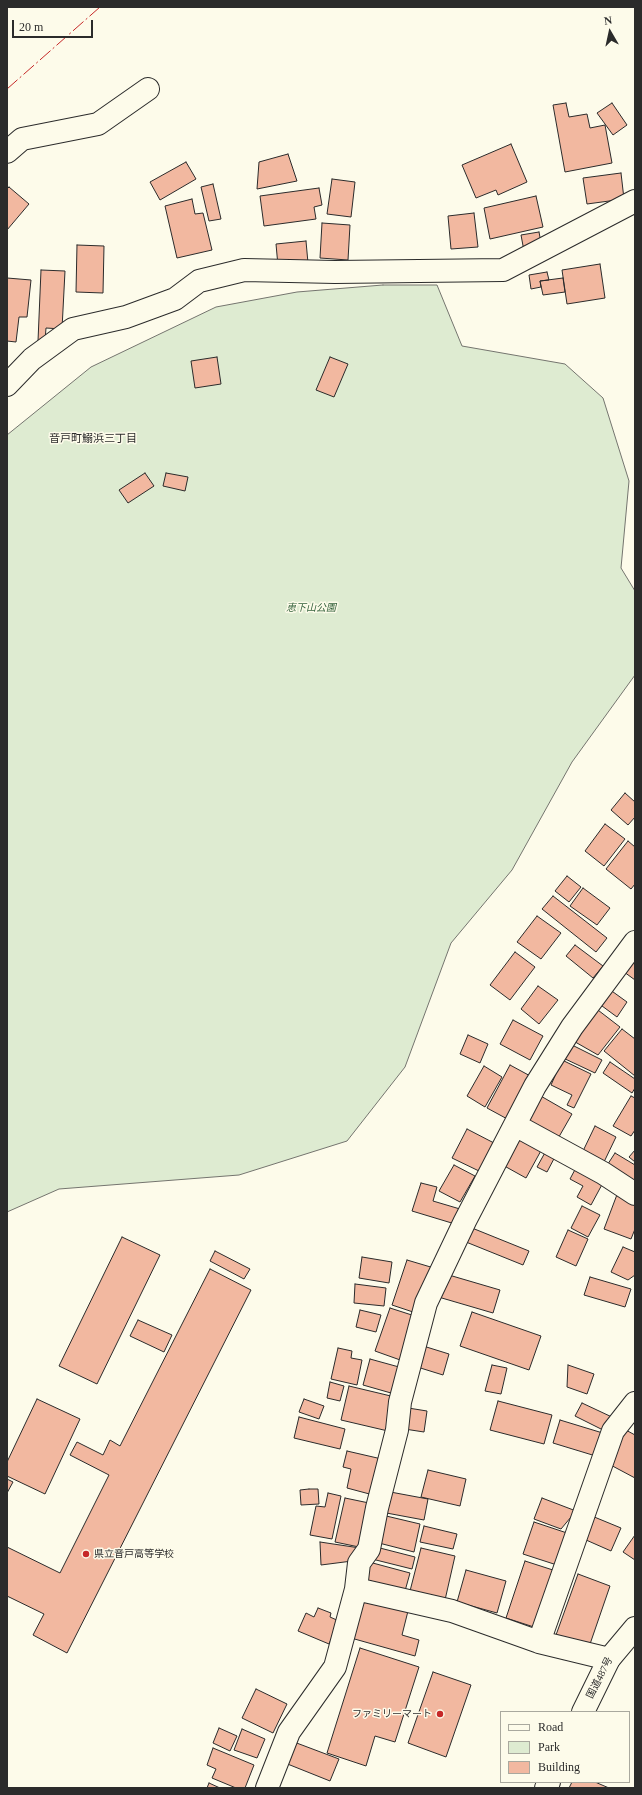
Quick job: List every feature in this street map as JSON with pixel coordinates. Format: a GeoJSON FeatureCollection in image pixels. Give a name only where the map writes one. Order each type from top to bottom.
{"type":"FeatureCollection","features":[{"type":"Feature","properties":{"kind":"main road"},"geometry":{"type":"LineString","coordinates":[[7,152],[22,139],[98,124],[148,89]]}},
{"type":"Feature","properties":{"kind":"main road"},"geometry":{"type":"LineString","coordinates":[[7,385],[32,359],[73,329],[126,317],[175,300],[199,281],[244,270],[335,272],[503,270],[635,201]]}},
{"type":"Feature","properties":{"kind":"main road"},"geometry":{"type":"LineString","coordinates":[[267,1788],[289,1732],[335,1667],[356,1589],[359,1563],[370,1549],[376,1508],[397,1430],[402,1394],[426,1303],[465,1221],[535,1086],[572,1027],[635,942]]}},
{"type":"Feature","properties":{"kind":"main road"},"geometry":{"type":"LineString","coordinates":[[516,1125],[603,1173],[635,1194]]}},
{"type":"Feature","properties":{"kind":"main road"},"geometry":{"type":"LineString","coordinates":[[539,1642],[613,1431],[635,1403]]}},
{"type":"Feature","properties":{"kind":"main road"},"geometry":{"type":"LineString","coordinates":[[356,1589],[452,1611],[539,1642],[609,1658]]}},
{"type":"Feature","properties":{"kind":"main road","name":"国道487号"},"geometry":{"type":"LineString","coordinates":[[583,1711],[609,1658],[635,1628]]}},
{"type":"Feature","properties":{"kind":"green space","name":"恵下山公園"},"geometry":{"type":"Polygon","coordinates":[[[383,285],[437,285],[462,346],[565,364],[603,398],[629,481],[621,568],[635,591],[635,675],[572,762],[512,870],[451,943],[405,1067],[347,1141],[239,1175],[59,1189],[7,1212],[7,435],[91,367],[216,307],[297,292],[383,285]]]}},
{"type":"Feature","properties":{"kind":"building"},"geometry":{"type":"Polygon","coordinates":[[[566,103],[569,117],[587,114],[590,128],[605,125],[612,163],[565,172],[553,105],[566,103]]]}},
{"type":"Feature","properties":{"kind":"building"},"geometry":{"type":"Polygon","coordinates":[[[612,103],[627,125],[613,135],[597,113],[612,103]]]}},
{"type":"Feature","properties":{"kind":"building"},"geometry":{"type":"Polygon","coordinates":[[[511,144],[527,182],[498,195],[496,190],[476,198],[462,165],[511,144]]]}},
{"type":"Feature","properties":{"kind":"building"},"geometry":{"type":"Polygon","coordinates":[[[288,154],[297,181],[257,189],[259,162],[288,154]]]}},
{"type":"Feature","properties":{"kind":"building"},"geometry":{"type":"Polygon","coordinates":[[[186,162],[196,179],[160,200],[150,182],[186,162]]]}},
{"type":"Feature","properties":{"kind":"building"},"geometry":{"type":"Polygon","coordinates":[[[621,173],[624,199],[587,204],[583,178],[621,173]]]}},
{"type":"Feature","properties":{"kind":"building"},"geometry":{"type":"Polygon","coordinates":[[[332,179],[355,182],[351,217],[327,214],[332,179]]]}},
{"type":"Feature","properties":{"kind":"building"},"geometry":{"type":"Polygon","coordinates":[[[213,184],[221,219],[209,221],[201,187],[213,184]]]}},
{"type":"Feature","properties":{"kind":"building"},"geometry":{"type":"Polygon","coordinates":[[[9,187],[29,204],[7,230],[7,189],[9,187]]]}},
{"type":"Feature","properties":{"kind":"building"},"geometry":{"type":"Polygon","coordinates":[[[319,188],[322,205],[314,207],[316,219],[264,226],[260,196],[319,188]]]}},
{"type":"Feature","properties":{"kind":"building"},"geometry":{"type":"Polygon","coordinates":[[[536,196],[543,227],[490,239],[484,208],[536,196]]]}},
{"type":"Feature","properties":{"kind":"building"},"geometry":{"type":"Polygon","coordinates":[[[192,199],[195,214],[203,213],[212,250],[177,258],[165,206],[192,199]]]}},
{"type":"Feature","properties":{"kind":"building"},"geometry":{"type":"Polygon","coordinates":[[[474,213],[478,247],[451,249],[448,216],[474,213]]]}},
{"type":"Feature","properties":{"kind":"building"},"geometry":{"type":"Polygon","coordinates":[[[322,223],[350,225],[348,260],[320,258],[322,223]]]}},
{"type":"Feature","properties":{"kind":"building"},"geometry":{"type":"Polygon","coordinates":[[[539,232],[542,248],[524,251],[521,235],[539,232]]]}},
{"type":"Feature","properties":{"kind":"building"},"geometry":{"type":"Polygon","coordinates":[[[306,241],[308,263],[278,266],[276,244],[306,241]]]}},
{"type":"Feature","properties":{"kind":"building"},"geometry":{"type":"Polygon","coordinates":[[[77,245],[104,246],[103,293],[76,292],[77,245]]]}},
{"type":"Feature","properties":{"kind":"building"},"geometry":{"type":"Polygon","coordinates":[[[600,264],[605,298],[567,304],[562,270],[600,264]]]}},
{"type":"Feature","properties":{"kind":"building"},"geometry":{"type":"Polygon","coordinates":[[[41,270],[65,271],[62,329],[46,328],[45,341],[38,341],[41,270]]]}},
{"type":"Feature","properties":{"kind":"building"},"geometry":{"type":"Polygon","coordinates":[[[547,272],[549,280],[540,281],[541,287],[531,289],[529,275],[547,272]]]}},
{"type":"Feature","properties":{"kind":"building"},"geometry":{"type":"Polygon","coordinates":[[[7,278],[31,280],[27,317],[19,317],[16,342],[7,341],[7,278]]]}},
{"type":"Feature","properties":{"kind":"building"},"geometry":{"type":"Polygon","coordinates":[[[563,278],[565,292],[543,295],[540,281],[563,278]]]}},
{"type":"Feature","properties":{"kind":"building"},"geometry":{"type":"Polygon","coordinates":[[[217,357],[221,384],[195,388],[191,361],[217,357]]]}},
{"type":"Feature","properties":{"kind":"building"},"geometry":{"type":"Polygon","coordinates":[[[330,357],[348,364],[334,397],[316,390],[330,357]]]}},
{"type":"Feature","properties":{"kind":"building"},"geometry":{"type":"Polygon","coordinates":[[[145,473],[154,486],[128,503],[119,490],[145,473]]]}},
{"type":"Feature","properties":{"kind":"building"},"geometry":{"type":"Polygon","coordinates":[[[166,473],[188,477],[185,491],[163,486],[166,473]]]}},
{"type":"Feature","properties":{"kind":"building"},"geometry":{"type":"Polygon","coordinates":[[[625,793],[635,802],[635,817],[628,825],[611,810],[625,793]]]}},
{"type":"Feature","properties":{"kind":"building"},"geometry":{"type":"Polygon","coordinates":[[[605,824],[625,839],[604,866],[585,851],[605,824]]]}},
{"type":"Feature","properties":{"kind":"building"},"geometry":{"type":"Polygon","coordinates":[[[628,841],[635,847],[635,884],[631,889],[606,869],[628,841]]]}},
{"type":"Feature","properties":{"kind":"building"},"geometry":{"type":"Polygon","coordinates":[[[567,876],[581,887],[569,902],[555,891],[567,876]]]}},
{"type":"Feature","properties":{"kind":"building"},"geometry":{"type":"Polygon","coordinates":[[[583,888],[610,908],[597,925],[570,906],[583,888]]]}},
{"type":"Feature","properties":{"kind":"building"},"geometry":{"type":"Polygon","coordinates":[[[553,896],[607,938],[596,952],[542,909],[553,896]]]}},
{"type":"Feature","properties":{"kind":"building"},"geometry":{"type":"Polygon","coordinates":[[[537,916],[561,933],[541,959],[517,942],[537,916]]]}},
{"type":"Feature","properties":{"kind":"building"},"geometry":{"type":"Polygon","coordinates":[[[575,945],[603,966],[593,978],[566,956],[575,945]]]}},
{"type":"Feature","properties":{"kind":"building"},"geometry":{"type":"Polygon","coordinates":[[[635,950],[635,980],[620,969],[635,950]]]}},
{"type":"Feature","properties":{"kind":"building"},"geometry":{"type":"Polygon","coordinates":[[[515,952],[535,967],[510,1000],[490,985],[515,952]]]}},
{"type":"Feature","properties":{"kind":"building"},"geometry":{"type":"Polygon","coordinates":[[[538,986],[558,1000],[539,1024],[521,1009],[538,986]]]}},
{"type":"Feature","properties":{"kind":"building"},"geometry":{"type":"Polygon","coordinates":[[[609,989],[627,1002],[617,1017],[598,1003],[609,989]]]}},
{"type":"Feature","properties":{"kind":"building"},"geometry":{"type":"Polygon","coordinates":[[[594,1007],[620,1027],[598,1055],[570,1039],[594,1007]]]}},
{"type":"Feature","properties":{"kind":"building"},"geometry":{"type":"Polygon","coordinates":[[[513,1020],[543,1036],[530,1060],[500,1044],[513,1020]]]}},
{"type":"Feature","properties":{"kind":"building"},"geometry":{"type":"Polygon","coordinates":[[[622,1029],[635,1039],[635,1076],[604,1051],[622,1029]]]}},
{"type":"Feature","properties":{"kind":"building"},"geometry":{"type":"Polygon","coordinates":[[[468,1035],[488,1044],[480,1063],[460,1054],[468,1035]]]}},
{"type":"Feature","properties":{"kind":"building"},"geometry":{"type":"Polygon","coordinates":[[[568,1043],[602,1060],[595,1073],[561,1057],[568,1043]]]}},
{"type":"Feature","properties":{"kind":"building"},"geometry":{"type":"Polygon","coordinates":[[[562,1060],[591,1074],[574,1108],[567,1105],[572,1095],[551,1085],[562,1060]]]}},
{"type":"Feature","properties":{"kind":"building"},"geometry":{"type":"Polygon","coordinates":[[[610,1062],[635,1079],[635,1088],[632,1093],[603,1073],[610,1062]]]}},
{"type":"Feature","properties":{"kind":"building"},"geometry":{"type":"Polygon","coordinates":[[[510,1065],[534,1078],[511,1121],[487,1108],[510,1065]]]}},
{"type":"Feature","properties":{"kind":"building"},"geometry":{"type":"Polygon","coordinates":[[[484,1066],[502,1077],[485,1107],[467,1096],[484,1066]]]}},
{"type":"Feature","properties":{"kind":"building"},"geometry":{"type":"Polygon","coordinates":[[[539,1095],[572,1114],[556,1142],[523,1123],[539,1095]]]}},
{"type":"Feature","properties":{"kind":"building"},"geometry":{"type":"Polygon","coordinates":[[[631,1096],[635,1098],[635,1130],[631,1136],[613,1126],[631,1096]]]}},
{"type":"Feature","properties":{"kind":"building"},"geometry":{"type":"Polygon","coordinates":[[[595,1126],[616,1137],[604,1162],[583,1151],[595,1126]]]}},
{"type":"Feature","properties":{"kind":"building"},"geometry":{"type":"Polygon","coordinates":[[[467,1129],[494,1143],[479,1171],[452,1158],[467,1129]]]}},
{"type":"Feature","properties":{"kind":"building"},"geometry":{"type":"Polygon","coordinates":[[[516,1133],[543,1147],[526,1178],[499,1163],[516,1133]]]}},
{"type":"Feature","properties":{"kind":"building"},"geometry":{"type":"Polygon","coordinates":[[[547,1149],[557,1153],[547,1172],[537,1167],[547,1149]]]}},
{"type":"Feature","properties":{"kind":"building"},"geometry":{"type":"Polygon","coordinates":[[[635,1150],[635,1162],[629,1157],[635,1150]]]}},
{"type":"Feature","properties":{"kind":"building"},"geometry":{"type":"Polygon","coordinates":[[[615,1153],[635,1165],[635,1188],[604,1170],[615,1153]]]}},
{"type":"Feature","properties":{"kind":"building"},"geometry":{"type":"Polygon","coordinates":[[[578,1164],[605,1179],[591,1205],[577,1197],[583,1186],[570,1179],[578,1164]]]}},
{"type":"Feature","properties":{"kind":"building"},"geometry":{"type":"Polygon","coordinates":[[[454,1165],[475,1176],[460,1202],[439,1191],[454,1165]]]}},
{"type":"Feature","properties":{"kind":"building"},"geometry":{"type":"Polygon","coordinates":[[[421,1183],[437,1187],[433,1201],[460,1209],[455,1224],[412,1211],[421,1183]]]}},
{"type":"Feature","properties":{"kind":"building"},"geometry":{"type":"Polygon","coordinates":[[[618,1192],[635,1199],[635,1229],[631,1239],[604,1229],[618,1192]]]}},
{"type":"Feature","properties":{"kind":"building"},"geometry":{"type":"Polygon","coordinates":[[[582,1206],[600,1215],[588,1237],[571,1228],[582,1206]]]}},
{"type":"Feature","properties":{"kind":"building"},"geometry":{"type":"Polygon","coordinates":[[[472,1228],[529,1251],[523,1265],[466,1242],[472,1228]]]}},
{"type":"Feature","properties":{"kind":"building"},"geometry":{"type":"Polygon","coordinates":[[[568,1230],[588,1239],[576,1266],[556,1257],[568,1230]]]}},
{"type":"Feature","properties":{"kind":"building"},"geometry":{"type":"Polygon","coordinates":[[[122,1237],[160,1255],[97,1384],[59,1366],[122,1237]]]}},
{"type":"Feature","properties":{"kind":"building"},"geometry":{"type":"Polygon","coordinates":[[[623,1247],[635,1252],[635,1275],[628,1280],[611,1272],[623,1247]]]}},
{"type":"Feature","properties":{"kind":"building"},"geometry":{"type":"Polygon","coordinates":[[[215,1251],[250,1269],[244,1279],[210,1261],[215,1251]]]}},
{"type":"Feature","properties":{"kind":"building"},"geometry":{"type":"Polygon","coordinates":[[[362,1257],[392,1262],[389,1283],[359,1278],[362,1257]]]}},
{"type":"Feature","properties":{"kind":"building"},"geometry":{"type":"Polygon","coordinates":[[[407,1260],[434,1268],[419,1314],[392,1305],[407,1260]]]}},
{"type":"Feature","properties":{"kind":"building"},"geometry":{"type":"Polygon","coordinates":[[[210,1269],[251,1290],[67,1653],[33,1635],[44,1614],[7,1596],[7,1547],[60,1573],[109,1475],[70,1455],[77,1442],[103,1455],[110,1440],[120,1446],[210,1269]]]}},
{"type":"Feature","properties":{"kind":"building"},"geometry":{"type":"Polygon","coordinates":[[[442,1273],[500,1290],[493,1313],[435,1296],[442,1273]]]}},
{"type":"Feature","properties":{"kind":"building"},"geometry":{"type":"Polygon","coordinates":[[[590,1277],[631,1289],[625,1307],[584,1295],[590,1277]]]}},
{"type":"Feature","properties":{"kind":"building"},"geometry":{"type":"Polygon","coordinates":[[[355,1284],[386,1288],[384,1306],[354,1303],[355,1284]]]}},
{"type":"Feature","properties":{"kind":"building"},"geometry":{"type":"Polygon","coordinates":[[[390,1308],[418,1317],[403,1361],[375,1351],[390,1308]]]}},
{"type":"Feature","properties":{"kind":"building"},"geometry":{"type":"Polygon","coordinates":[[[360,1310],[381,1315],[376,1332],[356,1327],[360,1310]]]}},
{"type":"Feature","properties":{"kind":"building"},"geometry":{"type":"Polygon","coordinates":[[[472,1312],[541,1336],[529,1370],[460,1346],[472,1312]]]}},
{"type":"Feature","properties":{"kind":"building"},"geometry":{"type":"Polygon","coordinates":[[[138,1320],[172,1335],[164,1352],[130,1336],[138,1320]]]}},
{"type":"Feature","properties":{"kind":"building"},"geometry":{"type":"Polygon","coordinates":[[[420,1345],[449,1354],[443,1375],[414,1366],[420,1345]]]}},
{"type":"Feature","properties":{"kind":"building"},"geometry":{"type":"Polygon","coordinates":[[[338,1348],[352,1351],[351,1358],[362,1360],[357,1385],[331,1379],[338,1348]]]}},
{"type":"Feature","properties":{"kind":"building"},"geometry":{"type":"Polygon","coordinates":[[[370,1359],[399,1367],[391,1393],[363,1385],[370,1359]]]}},
{"type":"Feature","properties":{"kind":"building"},"geometry":{"type":"Polygon","coordinates":[[[492,1365],[507,1368],[501,1394],[485,1391],[492,1365]]]}},
{"type":"Feature","properties":{"kind":"building"},"geometry":{"type":"Polygon","coordinates":[[[568,1365],[594,1374],[587,1394],[567,1387],[568,1365]]]}},
{"type":"Feature","properties":{"kind":"building"},"geometry":{"type":"Polygon","coordinates":[[[330,1382],[344,1386],[340,1401],[327,1398],[330,1382]]]}},
{"type":"Feature","properties":{"kind":"building"},"geometry":{"type":"Polygon","coordinates":[[[349,1386],[395,1397],[388,1431],[341,1420],[349,1386]]]}},
{"type":"Feature","properties":{"kind":"building"},"geometry":{"type":"Polygon","coordinates":[[[37,1399],[80,1419],[45,1494],[7,1476],[7,1462],[37,1399]]]}},
{"type":"Feature","properties":{"kind":"building"},"geometry":{"type":"Polygon","coordinates":[[[304,1399],[324,1406],[319,1419],[299,1412],[304,1399]]]}},
{"type":"Feature","properties":{"kind":"building"},"geometry":{"type":"Polygon","coordinates":[[[498,1401],[552,1415],[544,1444],[490,1430],[498,1401]]]}},
{"type":"Feature","properties":{"kind":"building"},"geometry":{"type":"Polygon","coordinates":[[[582,1403],[614,1418],[607,1432],[575,1416],[582,1403]]]}},
{"type":"Feature","properties":{"kind":"building"},"geometry":{"type":"Polygon","coordinates":[[[402,1407],[427,1411],[424,1432],[398,1428],[402,1407]]]}},
{"type":"Feature","properties":{"kind":"building"},"geometry":{"type":"Polygon","coordinates":[[[299,1417],[345,1429],[340,1449],[294,1438],[299,1417]]]}},
{"type":"Feature","properties":{"kind":"building"},"geometry":{"type":"Polygon","coordinates":[[[560,1420],[606,1434],[599,1457],[553,1443],[560,1420]]]}},
{"type":"Feature","properties":{"kind":"building"},"geometry":{"type":"Polygon","coordinates":[[[624,1429],[635,1435],[635,1478],[605,1462],[624,1429]]]}},
{"type":"Feature","properties":{"kind":"building"},"geometry":{"type":"Polygon","coordinates":[[[347,1451],[386,1460],[377,1496],[347,1488],[351,1469],[343,1467],[347,1451]]]}},
{"type":"Feature","properties":{"kind":"building"},"geometry":{"type":"Polygon","coordinates":[[[428,1470],[466,1479],[460,1506],[421,1497],[428,1470]]]}},
{"type":"Feature","properties":{"kind":"building"},"geometry":{"type":"Polygon","coordinates":[[[7,1479],[13,1482],[7,1493],[7,1479]]]}},
{"type":"Feature","properties":{"kind":"building"},"geometry":{"type":"Polygon","coordinates":[[[318,1489],[319,1504],[301,1505],[300,1490],[318,1489]]]}},
{"type":"Feature","properties":{"kind":"building"},"geometry":{"type":"Polygon","coordinates":[[[385,1491],[428,1499],[424,1520],[381,1512],[385,1491]]]}},
{"type":"Feature","properties":{"kind":"building"},"geometry":{"type":"Polygon","coordinates":[[[328,1493],[341,1496],[332,1539],[310,1535],[316,1506],[325,1507],[328,1493]]]}},
{"type":"Feature","properties":{"kind":"building"},"geometry":{"type":"Polygon","coordinates":[[[345,1498],[369,1503],[359,1547],[335,1542],[345,1498]]]}},
{"type":"Feature","properties":{"kind":"building"},"geometry":{"type":"Polygon","coordinates":[[[542,1498],[576,1511],[561,1529],[534,1519],[542,1498]]]}},
{"type":"Feature","properties":{"kind":"building"},"geometry":{"type":"Polygon","coordinates":[[[587,1514],[621,1528],[611,1551],[577,1536],[587,1514]]]}},
{"type":"Feature","properties":{"kind":"building"},"geometry":{"type":"Polygon","coordinates":[[[382,1515],[420,1524],[414,1552],[375,1542],[382,1515]]]}},
{"type":"Feature","properties":{"kind":"building"},"geometry":{"type":"Polygon","coordinates":[[[534,1522],[570,1534],[560,1566],[523,1554],[534,1522]]]}},
{"type":"Feature","properties":{"kind":"building"},"geometry":{"type":"Polygon","coordinates":[[[424,1526],[457,1534],[453,1549],[420,1542],[424,1526]]]}},
{"type":"Feature","properties":{"kind":"building"},"geometry":{"type":"Polygon","coordinates":[[[635,1535],[635,1560],[623,1552],[635,1535]]]}},
{"type":"Feature","properties":{"kind":"building"},"geometry":{"type":"Polygon","coordinates":[[[320,1542],[360,1548],[360,1560],[321,1565],[320,1542]]]}},
{"type":"Feature","properties":{"kind":"building"},"geometry":{"type":"Polygon","coordinates":[[[376,1547],[415,1557],[412,1569],[372,1559],[376,1547]]]}},
{"type":"Feature","properties":{"kind":"building"},"geometry":{"type":"Polygon","coordinates":[[[421,1548],[455,1556],[445,1600],[410,1591],[421,1548]]]}},
{"type":"Feature","properties":{"kind":"building"},"geometry":{"type":"Polygon","coordinates":[[[525,1561],[556,1571],[537,1628],[506,1618],[525,1561]]]}},
{"type":"Feature","properties":{"kind":"building"},"geometry":{"type":"Polygon","coordinates":[[[369,1562],[410,1573],[405,1591],[364,1579],[369,1562]]]}},
{"type":"Feature","properties":{"kind":"building"},"geometry":{"type":"Polygon","coordinates":[[[466,1570],[506,1581],[497,1613],[457,1602],[466,1570]]]}},
{"type":"Feature","properties":{"kind":"building"},"geometry":{"type":"Polygon","coordinates":[[[578,1574],[610,1586],[589,1647],[556,1635],[578,1574]]]}},
{"type":"Feature","properties":{"kind":"building"},"geometry":{"type":"Polygon","coordinates":[[[362,1599],[408,1611],[402,1635],[419,1640],[415,1656],[351,1638],[362,1599]]]}},
{"type":"Feature","properties":{"kind":"building"},"geometry":{"type":"Polygon","coordinates":[[[318,1608],[331,1613],[330,1617],[339,1621],[329,1644],[298,1631],[306,1613],[314,1617],[318,1608]]]}},
{"type":"Feature","properties":{"kind":"building"},"geometry":{"type":"Polygon","coordinates":[[[360,1648],[419,1667],[395,1742],[375,1736],[366,1766],[327,1753],[360,1648]]]}},
{"type":"Feature","properties":{"kind":"building","name":"ファミリーマート"},"geometry":{"type":"Polygon","coordinates":[[[433,1672],[471,1685],[446,1757],[408,1743],[433,1672]]]}},
{"type":"Feature","properties":{"kind":"building"},"geometry":{"type":"Polygon","coordinates":[[[256,1689],[287,1704],[273,1733],[242,1718],[256,1689]]]}},
{"type":"Feature","properties":{"kind":"building"},"geometry":{"type":"Polygon","coordinates":[[[219,1728],[237,1736],[230,1751],[213,1743],[219,1728]]]}},
{"type":"Feature","properties":{"kind":"building"},"geometry":{"type":"Polygon","coordinates":[[[242,1729],[265,1739],[257,1758],[234,1750],[242,1729]]]}},
{"type":"Feature","properties":{"kind":"building"},"geometry":{"type":"Polygon","coordinates":[[[294,1742],[339,1759],[330,1781],[285,1763],[294,1742]]]}},
{"type":"Feature","properties":{"kind":"building"},"geometry":{"type":"Polygon","coordinates":[[[213,1748],[254,1765],[245,1788],[236,1788],[212,1778],[216,1769],[207,1765],[213,1748]]]}},
{"type":"Feature","properties":{"kind":"building"},"geometry":{"type":"Polygon","coordinates":[[[209,1783],[220,1788],[207,1788],[209,1783]]]}},
{"type":"Feature","properties":{"kind":"building"},"geometry":{"type":"Polygon","coordinates":[[[572,1783],[597,1783],[609,1788],[569,1788],[572,1783]]]}},
{"type":"Feature","properties":{"kind":"power"},"geometry":{"type":"LineString","coordinates":[[7,89],[100,7]]}},
{"type":"Feature","properties":{"kind":"place","name":"県立音戸高等学校"},"geometry":{"type":"Point","coordinates":[86,1554]}},
{"type":"Feature","properties":{"kind":"place","name":"ファミリーマート"},"geometry":{"type":"Point","coordinates":[440,1714]}},
{"type":"Feature","properties":{"kind":"district","name":"音戸町鰯浜三丁目"},"geometry":{"type":"Point","coordinates":[93,439]}}]}
